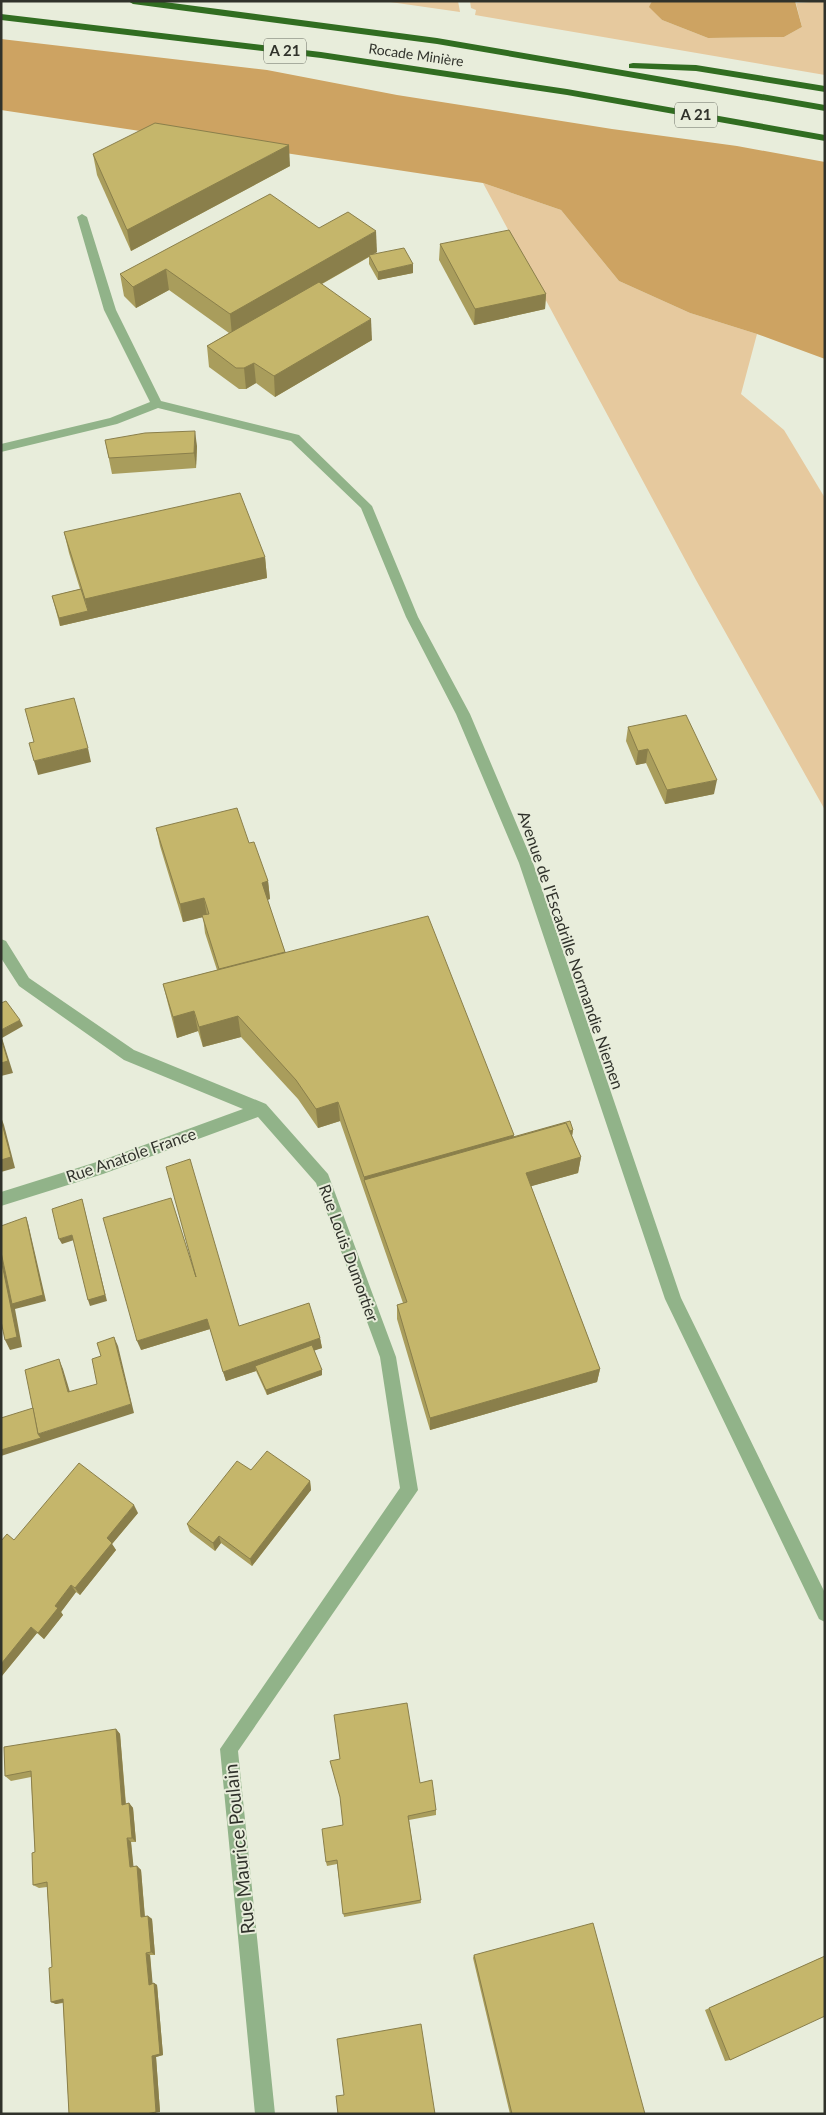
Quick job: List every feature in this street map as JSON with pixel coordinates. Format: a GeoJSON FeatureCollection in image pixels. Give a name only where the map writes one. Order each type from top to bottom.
{"type":"FeatureCollection","features":[{"type":"Feature","properties":{"kind":"highway","name":"Rocade Minière"},"geometry":{"type":"LineString","coordinates":[[133,1],[427,39],[825,108]]}},
{"type":"Feature","properties":{"kind":"highway","name":"Rocade Minière"},"geometry":{"type":"LineString","coordinates":[[1,17],[321,55],[567,92],[825,138]]}},
{"type":"Feature","properties":{"kind":"highway"},"geometry":{"type":"LineString","coordinates":[[576,64],[696,68],[825,89]]}},
{"type":"Feature","properties":{"kind":"street"},"geometry":{"type":"LineString","coordinates":[[1,448],[113,420],[157,404],[110,310],[82,217]]}},
{"type":"Feature","properties":{"kind":"street","name":"Avenue de l'Escadrille Normandie Niemen"},"geometry":{"type":"LineString","coordinates":[[157,404],[295,438],[366,506],[412,617],[464,714],[526,863],[672,1300],[825,1613]]}},
{"type":"Feature","properties":{"kind":"street","name":"Rue Louis Dumortier"},"geometry":{"type":"LineString","coordinates":[[1,945],[24,982],[129,1055],[261,1109],[322,1179],[388,1357],[409,1490]]}},
{"type":"Feature","properties":{"kind":"street","name":"Rue Anatole France"},"geometry":{"type":"LineString","coordinates":[[1,1199],[103,1167],[261,1109]]}},
{"type":"Feature","properties":{"kind":"street","name":"Rue Maurice Poulain"},"geometry":{"type":"LineString","coordinates":[[265,2114],[229,1748],[409,1490]]}},
{"type":"Feature","properties":{"kind":"shaded area"},"geometry":{"type":"Polygon","coordinates":[[[383,1],[458,1],[460,12],[383,1]]]}},
{"type":"Feature","properties":{"kind":"shaded area"},"geometry":{"type":"Polygon","coordinates":[[[470,1],[652,1],[650,7],[662,20],[708,38],[784,37],[802,27],[796,3],[825,1],[825,75],[475,15],[476,10],[471,8],[470,1]]]}},
{"type":"Feature","properties":{"kind":"shaded area"},"geometry":{"type":"Polygon","coordinates":[[[652,1],[795,1],[802,27],[784,37],[708,38],[662,20],[649,7],[652,1]]]}},
{"type":"Feature","properties":{"kind":"shaded area"},"geometry":{"type":"Polygon","coordinates":[[[1,39],[267,70],[397,95],[612,129],[737,146],[825,162],[825,359],[757,334],[690,313],[619,281],[561,210],[483,183],[1,110],[1,39]]]}},
{"type":"Feature","properties":{"kind":"shaded area"},"geometry":{"type":"Polygon","coordinates":[[[483,183],[561,210],[619,281],[690,313],[757,334],[741,394],[784,430],[825,498],[825,810],[696,580],[483,183]]]}},
{"type":"Feature","properties":{"kind":"building"},"geometry":{"type":"Polygon","coordinates":[[[155,123],[289,145],[127,230],[93,154],[155,123]]]}},
{"type":"Feature","properties":{"kind":"building"},"geometry":{"type":"Polygon","coordinates":[[[270,194],[319,228],[348,212],[376,231],[230,314],[166,269],[133,287],[120,274],[270,194]]]}},
{"type":"Feature","properties":{"kind":"building"},"geometry":{"type":"Polygon","coordinates":[[[509,230],[546,294],[475,309],[440,244],[509,230]]]}},
{"type":"Feature","properties":{"kind":"building"},"geometry":{"type":"Polygon","coordinates":[[[404,248],[413,264],[378,272],[369,255],[404,248]]]}},
{"type":"Feature","properties":{"kind":"building"},"geometry":{"type":"Polygon","coordinates":[[[319,282],[371,319],[274,376],[254,363],[244,368],[236,368],[207,346],[319,282]]]}},
{"type":"Feature","properties":{"kind":"building"},"geometry":{"type":"Polygon","coordinates":[[[195,431],[194,453],[109,458],[105,440],[145,433],[195,431]]]}},
{"type":"Feature","properties":{"kind":"building"},"geometry":{"type":"Polygon","coordinates":[[[240,493],[265,557],[85,599],[64,532],[240,493]]]}},
{"type":"Feature","properties":{"kind":"building"},"geometry":{"type":"Polygon","coordinates":[[[81,589],[88,611],[59,618],[52,596],[81,589]]]}},
{"type":"Feature","properties":{"kind":"building"},"geometry":{"type":"Polygon","coordinates":[[[74,698],[88,748],[34,761],[29,743],[34,742],[25,709],[74,698]]]}},
{"type":"Feature","properties":{"kind":"building"},"geometry":{"type":"Polygon","coordinates":[[[686,715],[717,780],[667,790],[648,749],[638,751],[628,727],[686,715]]]}},
{"type":"Feature","properties":{"kind":"building"},"geometry":{"type":"Polygon","coordinates":[[[237,808],[249,843],[254,842],[268,881],[262,883],[285,952],[219,969],[202,915],[209,914],[204,898],[180,904],[156,828],[237,808]]]}},
{"type":"Feature","properties":{"kind":"building"},"geometry":{"type":"Polygon","coordinates":[[[428,916],[514,1135],[364,1177],[338,1102],[316,1109],[296,1080],[238,1016],[199,1027],[194,1011],[173,1017],[163,984],[428,916]]]}},
{"type":"Feature","properties":{"kind":"building"},"geometry":{"type":"Polygon","coordinates":[[[6,1001],[20,1020],[1,1030],[1,1003],[6,1001]]]}},
{"type":"Feature","properties":{"kind":"building"},"geometry":{"type":"Polygon","coordinates":[[[1,1038],[8,1061],[1,1063],[1,1038]]]}},
{"type":"Feature","properties":{"kind":"building"},"geometry":{"type":"Polygon","coordinates":[[[1,1120],[11,1157],[1,1160],[1,1120]]]}},
{"type":"Feature","properties":{"kind":"building"},"geometry":{"type":"Polygon","coordinates":[[[570,1121],[573,1130],[570,1131],[566,1123],[513,1138],[513,1137],[570,1121]]]}},
{"type":"Feature","properties":{"kind":"building"},"geometry":{"type":"Polygon","coordinates":[[[566,1123],[581,1157],[526,1173],[600,1369],[430,1418],[397,1305],[407,1302],[364,1180],[566,1123]]]}},
{"type":"Feature","properties":{"kind":"building"},"geometry":{"type":"Polygon","coordinates":[[[190,1159],[239,1326],[309,1303],[320,1338],[223,1372],[207,1319],[137,1341],[103,1218],[171,1198],[196,1277],[166,1167],[190,1159]]]}},
{"type":"Feature","properties":{"kind":"building"},"geometry":{"type":"Polygon","coordinates":[[[82,1199],[105,1295],[88,1300],[72,1235],[59,1239],[52,1209],[82,1199]]]}},
{"type":"Feature","properties":{"kind":"building"},"geometry":{"type":"Polygon","coordinates":[[[26,1217],[43,1295],[12,1304],[1,1252],[1,1226],[26,1217]]]}},
{"type":"Feature","properties":{"kind":"building"},"geometry":{"type":"Polygon","coordinates":[[[1,1259],[17,1337],[5,1340],[1,1321],[1,1259]]]}},
{"type":"Feature","properties":{"kind":"building"},"geometry":{"type":"Polygon","coordinates":[[[114,1337],[131,1404],[38,1434],[25,1370],[59,1359],[68,1392],[97,1384],[92,1359],[101,1356],[97,1343],[114,1337]]]}},
{"type":"Feature","properties":{"kind":"building"},"geometry":{"type":"Polygon","coordinates":[[[312,1345],[322,1370],[266,1390],[255,1366],[312,1345]]]}},
{"type":"Feature","properties":{"kind":"building"},"geometry":{"type":"Polygon","coordinates":[[[33,1408],[38,1434],[41,1438],[1,1450],[1,1418],[33,1408]]]}},
{"type":"Feature","properties":{"kind":"building"},"geometry":{"type":"Polygon","coordinates":[[[267,1451],[310,1481],[250,1559],[219,1536],[213,1543],[187,1524],[237,1461],[251,1470],[267,1451]]]}},
{"type":"Feature","properties":{"kind":"building"},"geometry":{"type":"Polygon","coordinates":[[[79,1463],[134,1505],[107,1538],[112,1543],[75,1588],[71,1585],[55,1606],[58,1608],[38,1633],[31,1627],[1,1664],[1,1541],[7,1534],[14,1540],[79,1463]]]}},
{"type":"Feature","properties":{"kind":"building"},"geometry":{"type":"Polygon","coordinates":[[[407,1703],[420,1783],[432,1780],[436,1810],[408,1816],[421,1900],[343,1914],[337,1860],[326,1862],[322,1829],[343,1825],[340,1797],[330,1761],[340,1759],[334,1715],[407,1703]]]}},
{"type":"Feature","properties":{"kind":"building"},"geometry":{"type":"Polygon","coordinates":[[[116,1729],[122,1805],[129,1803],[132,1838],[127,1838],[130,1867],[137,1866],[141,1917],[148,1916],[151,1952],[146,1953],[149,1985],[154,1983],[160,2054],[152,2056],[156,2112],[146,2114],[69,2114],[63,1999],[51,2002],[49,1968],[52,1967],[47,1882],[33,1885],[32,1853],[35,1852],[31,1771],[5,1776],[4,1747],[116,1729]]]}},
{"type":"Feature","properties":{"kind":"building"},"geometry":{"type":"Polygon","coordinates":[[[593,1923],[645,2114],[512,2114],[474,1955],[593,1923]]]}},
{"type":"Feature","properties":{"kind":"building"},"geometry":{"type":"Polygon","coordinates":[[[825,1956],[825,2016],[730,2060],[709,2008],[825,1956]]]}},
{"type":"Feature","properties":{"kind":"building"},"geometry":{"type":"Polygon","coordinates":[[[421,2024],[435,2114],[338,2114],[336,2096],[344,2095],[337,2039],[421,2024]]]}}]}
